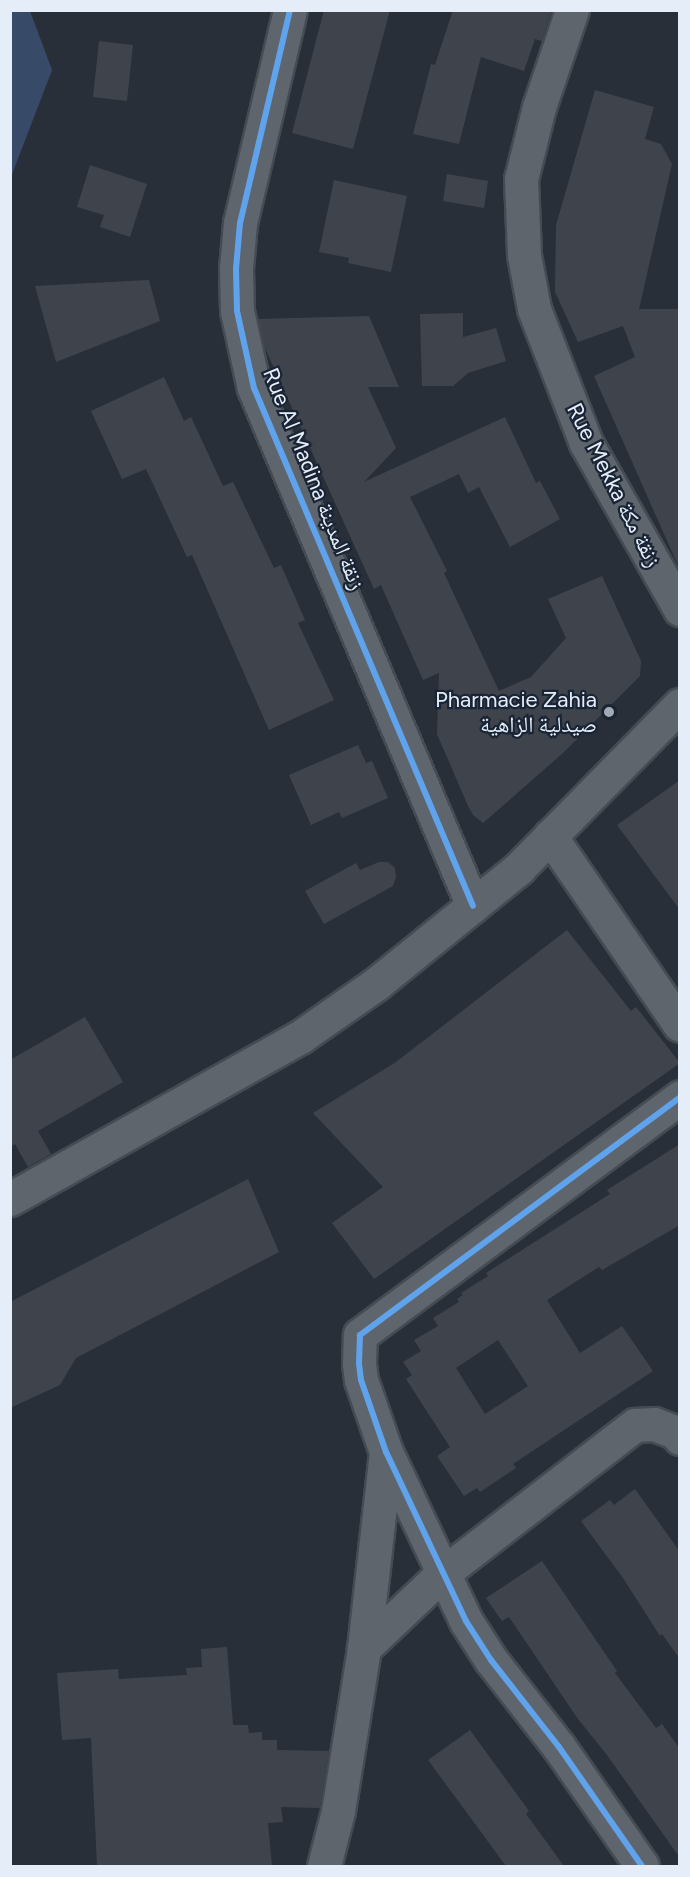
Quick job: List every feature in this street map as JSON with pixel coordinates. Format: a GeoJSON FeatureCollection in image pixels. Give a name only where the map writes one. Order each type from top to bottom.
{"type":"FeatureCollection","features":[{"type":"Feature","properties":{"kind":"street","name":"Rue Al Madina زنقة المدينة"},"geometry":{"type":"LineString","coordinates":[[290,10],[240,223],[236,269],[237,311],[255,388],[473,906]]}},
{"type":"Feature","properties":{"kind":"street","name":"Rue Mekka زنقة مكة"},"geometry":{"type":"LineString","coordinates":[[572,10],[539,107],[521,179],[524,255],[534,309],[586,443],[680,609]]}},
{"type":"Feature","properties":{"kind":"street"},"geometry":{"type":"LineString","coordinates":[[10,1199],[300,1037],[376,984],[519,868],[680,705]]}},
{"type":"Feature","properties":{"kind":"street"},"geometry":{"type":"LineString","coordinates":[[550,836],[680,1025]]}},
{"type":"Feature","properties":{"kind":"street"},"geometry":{"type":"LineString","coordinates":[[642,1866],[559,1748],[491,1660],[466,1621],[386,1452],[361,1380],[360,1335],[680,1097]]}},
{"type":"Feature","properties":{"kind":"street"},"geometry":{"type":"LineString","coordinates":[[364,1648],[442,1574],[636,1425],[654,1424],[675,1432],[680,1438]]}},
{"type":"Feature","properties":{"kind":"street"},"geometry":{"type":"LineString","coordinates":[[324,1866],[338,1811],[364,1648],[386,1452]]}},
{"type":"Feature","properties":{"kind":"shaded area"},"geometry":{"type":"Polygon","coordinates":[[[11,10],[30,11],[52,70],[11,177],[11,10]]]}},
{"type":"Feature","properties":{"kind":"building"},"geometry":{"type":"Polygon","coordinates":[[[324,10],[390,10],[353,149],[292,133],[324,10]]]}},
{"type":"Feature","properties":{"kind":"building"},"geometry":{"type":"Polygon","coordinates":[[[453,10],[552,10],[542,41],[535,39],[524,71],[481,57],[459,144],[413,134],[431,64],[435,65],[453,10]]]}},
{"type":"Feature","properties":{"kind":"building"},"geometry":{"type":"Polygon","coordinates":[[[99,41],[133,45],[127,101],[93,97],[99,41]]]}},
{"type":"Feature","properties":{"kind":"building"},"geometry":{"type":"Polygon","coordinates":[[[595,90],[654,107],[645,139],[661,144],[672,164],[639,309],[680,309],[680,570],[594,376],[635,357],[623,326],[578,342],[555,292],[556,225],[595,90]]]}},
{"type":"Feature","properties":{"kind":"building"},"geometry":{"type":"Polygon","coordinates":[[[90,165],[147,184],[130,237],[100,227],[104,215],[77,207],[90,165]]]}},
{"type":"Feature","properties":{"kind":"building"},"geometry":{"type":"Polygon","coordinates":[[[447,174],[488,181],[484,208],[443,201],[447,174]]]}},
{"type":"Feature","properties":{"kind":"building"},"geometry":{"type":"Polygon","coordinates":[[[334,180],[407,196],[391,272],[348,263],[349,258],[319,252],[334,180]]]}},
{"type":"Feature","properties":{"kind":"building"},"geometry":{"type":"Polygon","coordinates":[[[149,280],[160,321],[56,362],[35,286],[149,280]]]}},
{"type":"Feature","properties":{"kind":"building"},"geometry":{"type":"Polygon","coordinates":[[[463,313],[463,337],[496,328],[506,361],[468,373],[453,386],[422,386],[420,314],[463,313]]]}},
{"type":"Feature","properties":{"kind":"building"},"geometry":{"type":"Polygon","coordinates":[[[369,316],[399,387],[368,387],[396,448],[364,482],[505,417],[536,483],[540,481],[560,519],[510,547],[479,487],[468,493],[459,474],[410,497],[447,571],[444,573],[499,691],[531,677],[566,638],[548,599],[602,576],[641,661],[640,676],[563,753],[483,823],[473,815],[468,806],[437,734],[439,673],[423,680],[381,585],[374,589],[264,346],[258,319],[369,316]]]}},
{"type":"Feature","properties":{"kind":"building"},"geometry":{"type":"Polygon","coordinates":[[[164,377],[184,421],[191,417],[223,486],[233,482],[274,568],[281,565],[305,620],[298,623],[334,700],[269,730],[192,555],[187,557],[146,469],[122,479],[91,411],[164,377]]]}},
{"type":"Feature","properties":{"kind":"building"},"geometry":{"type":"Polygon","coordinates":[[[358,745],[366,763],[372,761],[388,798],[342,818],[339,812],[311,825],[289,775],[358,745]]]}},
{"type":"Feature","properties":{"kind":"building"},"geometry":{"type":"Polygon","coordinates":[[[680,780],[680,910],[617,825],[680,780]]]}},
{"type":"Feature","properties":{"kind":"building"},"geometry":{"type":"Polygon","coordinates":[[[379,862],[388,862],[395,868],[396,877],[393,886],[324,924],[305,891],[356,863],[360,870],[379,862]]]}},
{"type":"Feature","properties":{"kind":"building"},"geometry":{"type":"Polygon","coordinates":[[[567,930],[631,1011],[636,1007],[680,1063],[374,1279],[332,1223],[383,1187],[313,1113],[396,1062],[567,930]]]}},
{"type":"Feature","properties":{"kind":"building"},"geometry":{"type":"Polygon","coordinates":[[[85,1017],[123,1082],[38,1131],[51,1154],[28,1167],[15,1144],[10,1147],[10,1060],[85,1017]]]}},
{"type":"Feature","properties":{"kind":"building"},"geometry":{"type":"Polygon","coordinates":[[[680,1144],[680,1225],[602,1270],[599,1267],[547,1300],[580,1353],[622,1326],[653,1371],[513,1464],[516,1468],[480,1492],[477,1488],[464,1496],[437,1456],[450,1447],[406,1379],[412,1375],[403,1362],[421,1351],[414,1340],[438,1326],[433,1318],[459,1302],[457,1299],[463,1295],[461,1293],[488,1276],[486,1273],[610,1194],[607,1190],[680,1144]],[[498,1340],[456,1368],[485,1414],[528,1386],[498,1340]]]}},
{"type":"Feature","properties":{"kind":"building"},"geometry":{"type":"Polygon","coordinates":[[[248,1179],[279,1252],[76,1358],[60,1385],[10,1408],[10,1302],[248,1179]]]}},
{"type":"Feature","properties":{"kind":"building"},"geometry":{"type":"Polygon","coordinates":[[[635,1489],[680,1552],[680,1659],[662,1634],[660,1636],[623,1578],[581,1521],[610,1500],[614,1505],[635,1489]]]}},
{"type":"Feature","properties":{"kind":"building"},"geometry":{"type":"Polygon","coordinates":[[[542,1561],[617,1671],[615,1673],[656,1728],[662,1724],[680,1749],[680,1858],[607,1755],[578,1719],[509,1617],[502,1621],[486,1598],[542,1561]]]}},
{"type":"Feature","properties":{"kind":"building"},"geometry":{"type":"Polygon","coordinates":[[[227,1647],[233,1725],[248,1725],[249,1733],[262,1732],[262,1740],[277,1740],[277,1750],[329,1751],[320,1808],[281,1807],[283,1822],[268,1823],[272,1866],[97,1866],[91,1738],[62,1740],[57,1673],[118,1669],[119,1679],[187,1675],[186,1668],[202,1667],[201,1649],[227,1647]]]}},
{"type":"Feature","properties":{"kind":"building"},"geometry":{"type":"Polygon","coordinates":[[[470,1730],[529,1811],[526,1814],[564,1866],[506,1866],[428,1760],[470,1730]]]}},
{"type":"Feature","properties":{"kind":"cycle path"},"geometry":{"type":"LineString","coordinates":[[290,10],[240,223],[236,269],[237,311],[254,388],[473,906]]}},
{"type":"Feature","properties":{"kind":"cycle path"},"geometry":{"type":"LineString","coordinates":[[642,1866],[559,1747],[491,1660],[466,1621],[386,1452],[361,1380],[360,1335],[680,1097]]}},
{"type":"Feature","properties":{"kind":"place","name":"Pharmacie Zahia صيدلية الزاهية"},"geometry":{"type":"Point","coordinates":[609,712]}}]}
